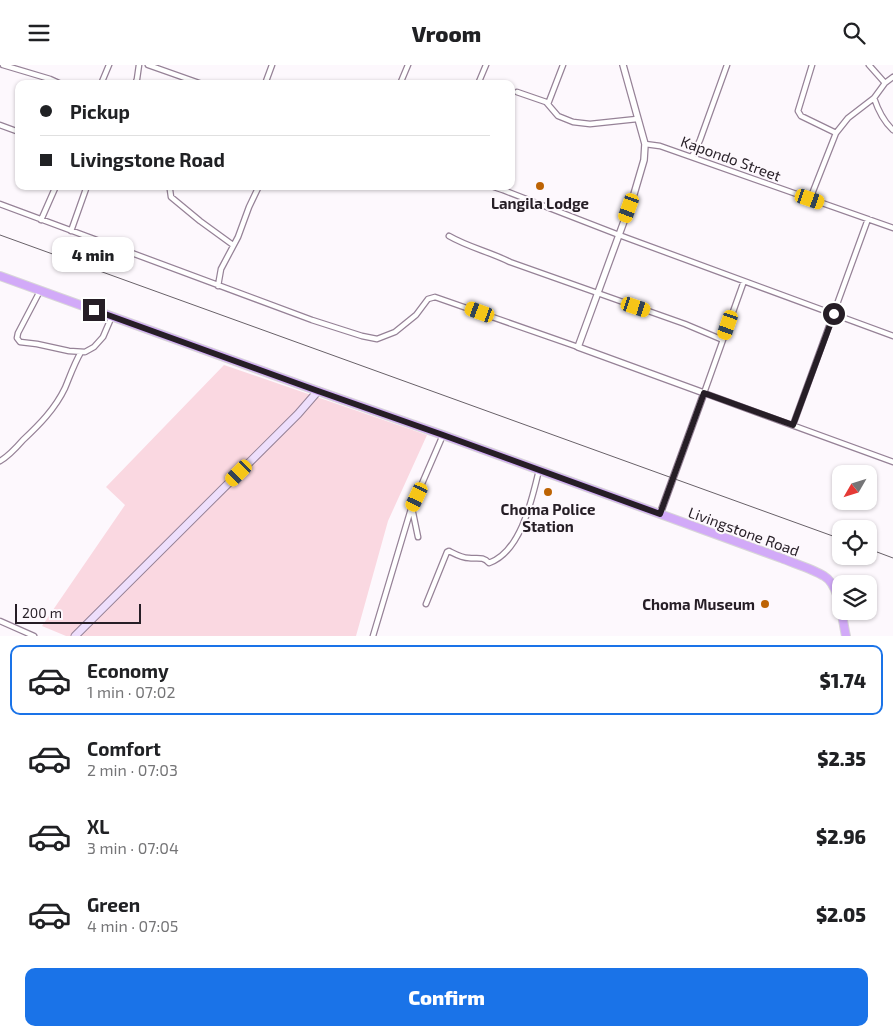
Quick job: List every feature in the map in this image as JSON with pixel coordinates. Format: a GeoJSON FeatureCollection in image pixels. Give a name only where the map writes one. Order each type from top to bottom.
{"type":"FeatureCollection","features":[{"type":"Feature","properties":{"kind":"highway","name":"Livingstone Road"},"geometry":{"type":"LineString","coordinates":[[0,276],[443,435],[825,576],[831,582],[837,594],[846,636]]}},
{"type":"Feature","properties":{"kind":"main road"},"geometry":{"type":"LineString","coordinates":[[75,636],[298,414],[318,391]]}},
{"type":"Feature","properties":{"kind":"street"},"geometry":{"type":"LineString","coordinates":[[3,65],[52,80]]}},
{"type":"Feature","properties":{"kind":"street"},"geometry":{"type":"LineString","coordinates":[[103,80],[109,65]]}},
{"type":"Feature","properties":{"kind":"street"},"geometry":{"type":"LineString","coordinates":[[137,80],[139,65]]}},
{"type":"Feature","properties":{"kind":"street"},"geometry":{"type":"LineString","coordinates":[[149,65],[191,80]]}},
{"type":"Feature","properties":{"kind":"street"},"geometry":{"type":"LineString","coordinates":[[266,80],[272,65]]}},
{"type":"Feature","properties":{"kind":"street"},"geometry":{"type":"LineString","coordinates":[[402,80],[408,65]]}},
{"type":"Feature","properties":{"kind":"street"},"geometry":{"type":"LineString","coordinates":[[480,80],[486,65]]}},
{"type":"Feature","properties":{"kind":"street"},"geometry":{"type":"LineString","coordinates":[[548,104],[563,65]]}},
{"type":"Feature","properties":{"kind":"street"},"geometry":{"type":"LineString","coordinates":[[578,347],[634,195],[644,160],[645,144],[623,65]]}},
{"type":"Feature","properties":{"kind":"street"},"geometry":{"type":"LineString","coordinates":[[692,157],[728,65]]}},
{"type":"Feature","properties":{"kind":"street"},"geometry":{"type":"LineString","coordinates":[[812,65],[798,111],[801,116],[836,133]]}},
{"type":"Feature","properties":{"kind":"street"},"geometry":{"type":"LineString","coordinates":[[869,65],[885,83]]}},
{"type":"Feature","properties":{"kind":"street"},"geometry":{"type":"LineString","coordinates":[[810,199],[836,133],[848,118],[874,98],[885,83],[893,77]]}},
{"type":"Feature","properties":{"kind":"street"},"geometry":{"type":"LineString","coordinates":[[517,92],[548,104],[558,116],[573,122],[590,124],[637,119]]}},
{"type":"Feature","properties":{"kind":"street"},"geometry":{"type":"LineString","coordinates":[[874,98],[880,113],[893,130]]}},
{"type":"Feature","properties":{"kind":"street"},"geometry":{"type":"LineString","coordinates":[[0,125],[15,131]]}},
{"type":"Feature","properties":{"kind":"street","name":"Kapondo Street"},"geometry":{"type":"LineString","coordinates":[[645,144],[660,145],[893,228]]}},
{"type":"Feature","properties":{"kind":"street"},"geometry":{"type":"LineString","coordinates":[[41,220],[54,190]]}},
{"type":"Feature","properties":{"kind":"street"},"geometry":{"type":"LineString","coordinates":[[71,231],[86,190]]}},
{"type":"Feature","properties":{"kind":"street"},"geometry":{"type":"LineString","coordinates":[[170,190],[171,197],[233,245]]}},
{"type":"Feature","properties":{"kind":"street"},"geometry":{"type":"LineString","coordinates":[[218,286],[221,269],[238,237],[257,190]]}},
{"type":"Feature","properties":{"kind":"street"},"geometry":{"type":"LineString","coordinates":[[503,190],[893,336]]}},
{"type":"Feature","properties":{"kind":"street"},"geometry":{"type":"LineString","coordinates":[[0,204],[218,286],[362,336],[377,339],[395,332],[416,315],[428,299],[435,297],[893,462]]}},
{"type":"Feature","properties":{"kind":"street"},"geometry":{"type":"LineString","coordinates":[[793,425],[868,219]]}},
{"type":"Feature","properties":{"kind":"street"},"geometry":{"type":"LineString","coordinates":[[449,236],[510,262],[685,324],[723,340]]}},
{"type":"Feature","properties":{"kind":"street"},"geometry":{"type":"LineString","coordinates":[[660,514],[744,281]]}},
{"type":"Feature","properties":{"kind":"street"},"geometry":{"type":"LineString","coordinates":[[40,291],[18,333],[18,340],[23,343],[81,352],[90,350],[103,337],[112,316]]}},
{"type":"Feature","properties":{"kind":"street"},"geometry":{"type":"LineString","coordinates":[[0,461],[9,455],[41,423],[64,389],[81,352]]}},
{"type":"Feature","properties":{"kind":"street"},"geometry":{"type":"LineString","coordinates":[[373,636],[412,507],[443,435]]}},
{"type":"Feature","properties":{"kind":"street"},"geometry":{"type":"LineString","coordinates":[[426,604],[446,552],[449,551],[469,559],[477,557],[489,563],[508,550],[522,526],[529,508],[539,470]]}},
{"type":"Feature","properties":{"kind":"street"},"geometry":{"type":"LineString","coordinates":[[412,507],[418,537]]}},
{"type":"Feature","properties":{"kind":"street"},"geometry":{"type":"LineString","coordinates":[[0,621],[34,636]]}},
{"type":"Feature","properties":{"kind":"shaded area"},"geometry":{"type":"Polygon","coordinates":[[[224,365],[427,435],[388,521],[356,636],[66,636],[42,626],[125,505],[106,487],[224,365]]]}},
{"type":"Feature","properties":{"kind":"railway"},"geometry":{"type":"LineString","coordinates":[[0,235],[832,536]]}},
{"type":"Feature","properties":{"kind":"railway"},"geometry":{"type":"LineString","coordinates":[[877,552],[893,558]]}},
{"type":"Feature","properties":{"kind":"place","name":"Langila Lodge"},"geometry":{"type":"Point","coordinates":[540,186]}},
{"type":"Feature","properties":{"kind":"place","name":"Choma Police Station"},"geometry":{"type":"Point","coordinates":[548,492]}},
{"type":"Feature","properties":{"kind":"place","name":"Choma Museum"},"geometry":{"type":"Point","coordinates":[765,604]}},
{"type":"Feature","properties":{"kind":"route"},"geometry":{"type":"LineString","coordinates":[[94,310],[660,514],[704,393],[793,425],[834,314]]}}]}
